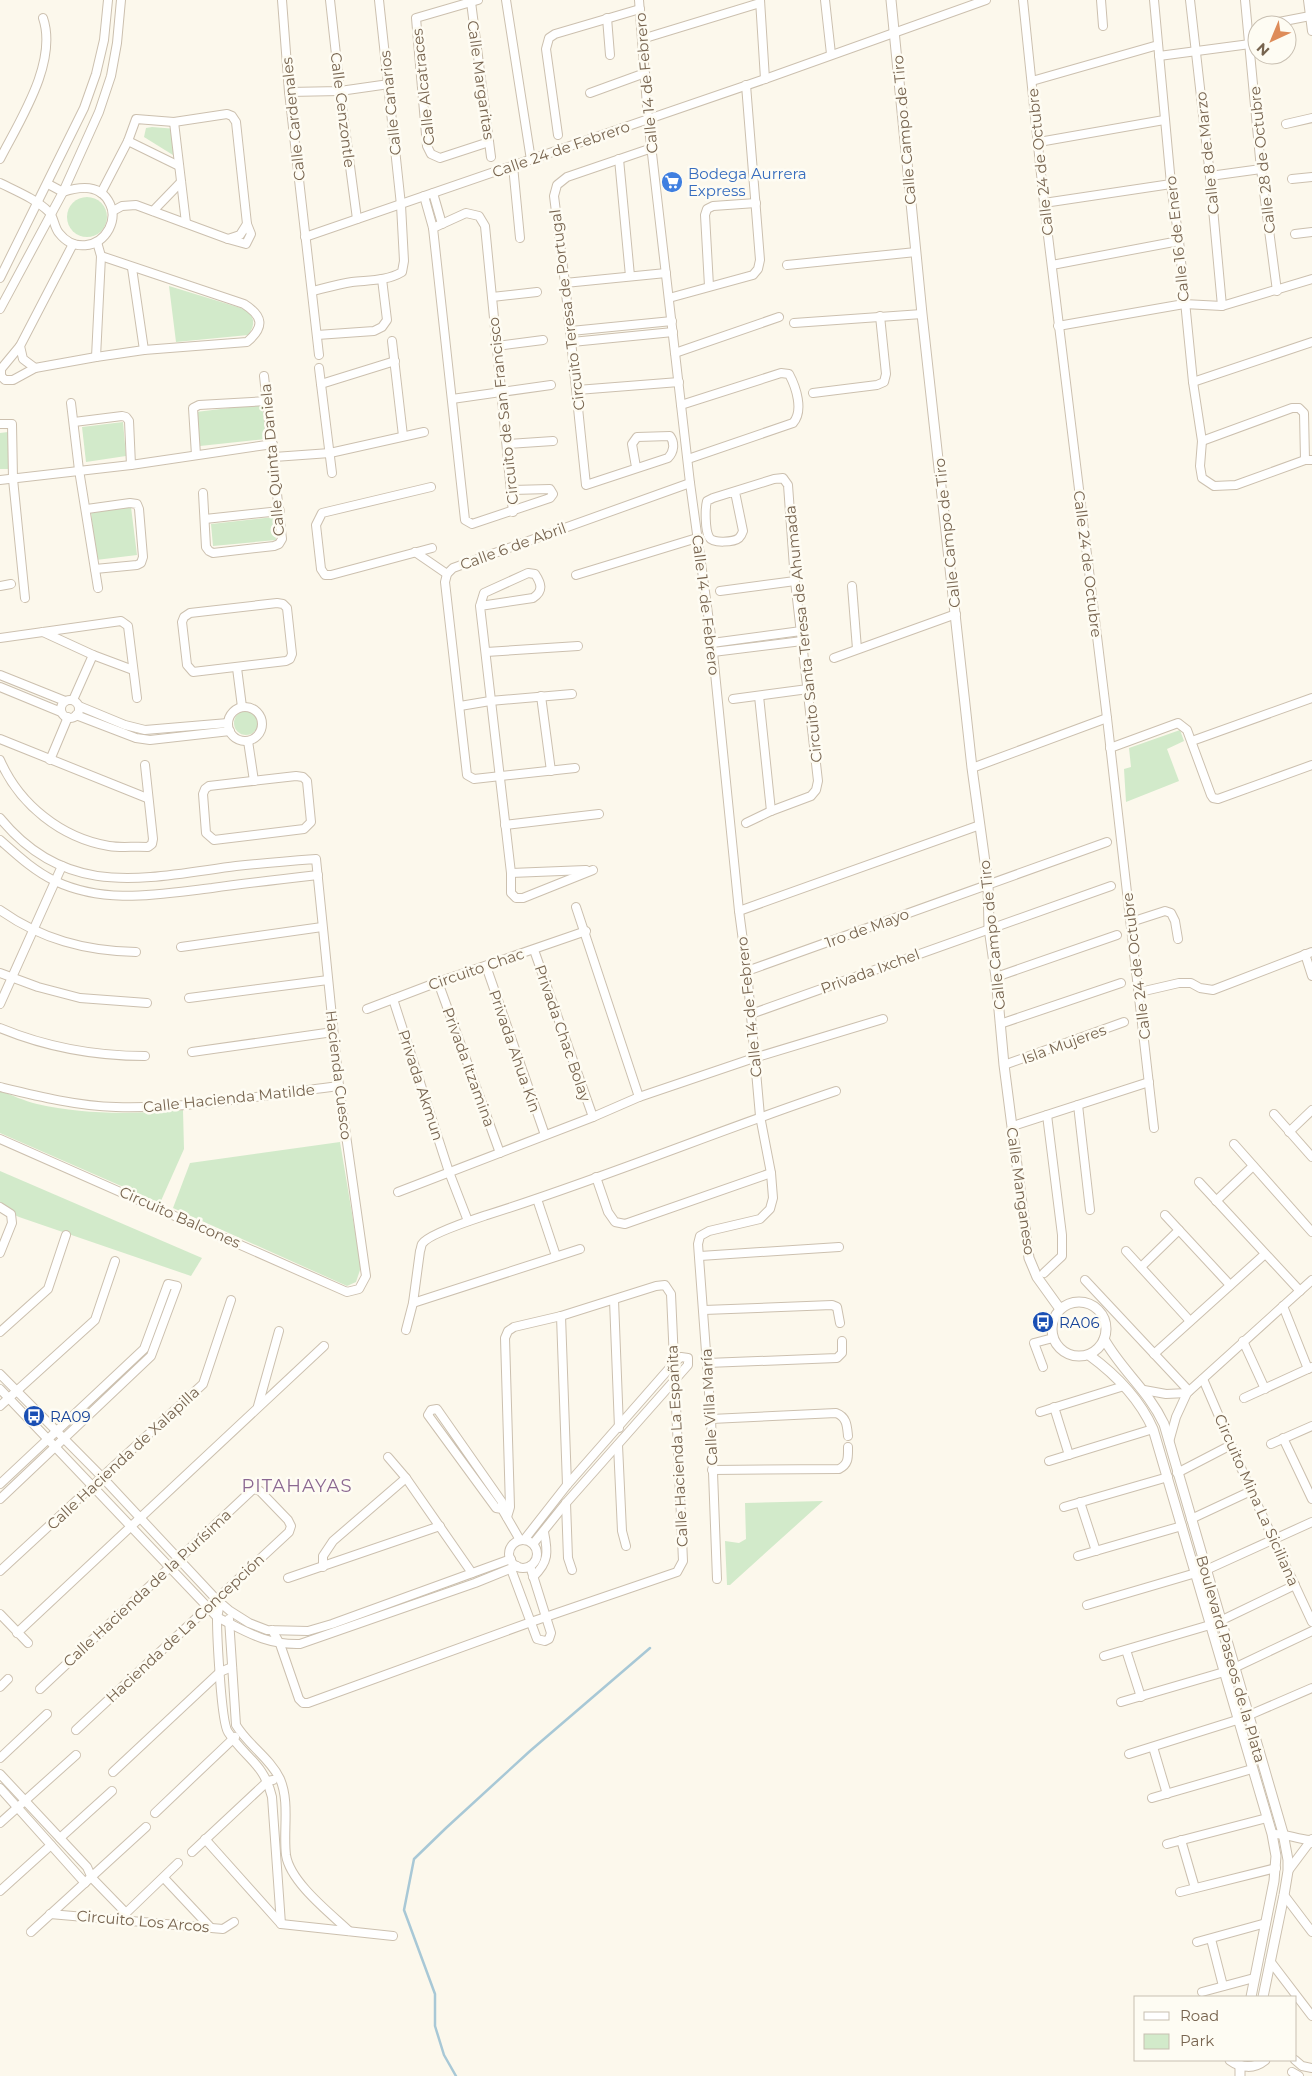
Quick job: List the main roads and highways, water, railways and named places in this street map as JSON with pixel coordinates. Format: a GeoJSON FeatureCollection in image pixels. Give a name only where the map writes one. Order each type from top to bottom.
{"type":"FeatureCollection","features":[{"type":"Feature","properties":{"kind":"waterway"},"geometry":{"type":"LineString","coordinates":[[456,2076],[444,2055],[435,2026],[435,1994],[404,1910],[414,1859],[530,1751],[650,1648]]}},
{"type":"Feature","properties":{"kind":"place","name":"Bodega Aurrera Express"},"geometry":{"type":"Point","coordinates":[672,182]}},
{"type":"Feature","properties":{"kind":"place","name":"RA06"},"geometry":{"type":"Point","coordinates":[1043,1322]}},
{"type":"Feature","properties":{"kind":"place","name":"RA09"},"geometry":{"type":"Point","coordinates":[34,1416]}},
{"type":"Feature","properties":{"kind":"district","name":"PITAHAYAS"},"geometry":{"type":"Point","coordinates":[297,1486]}}]}
